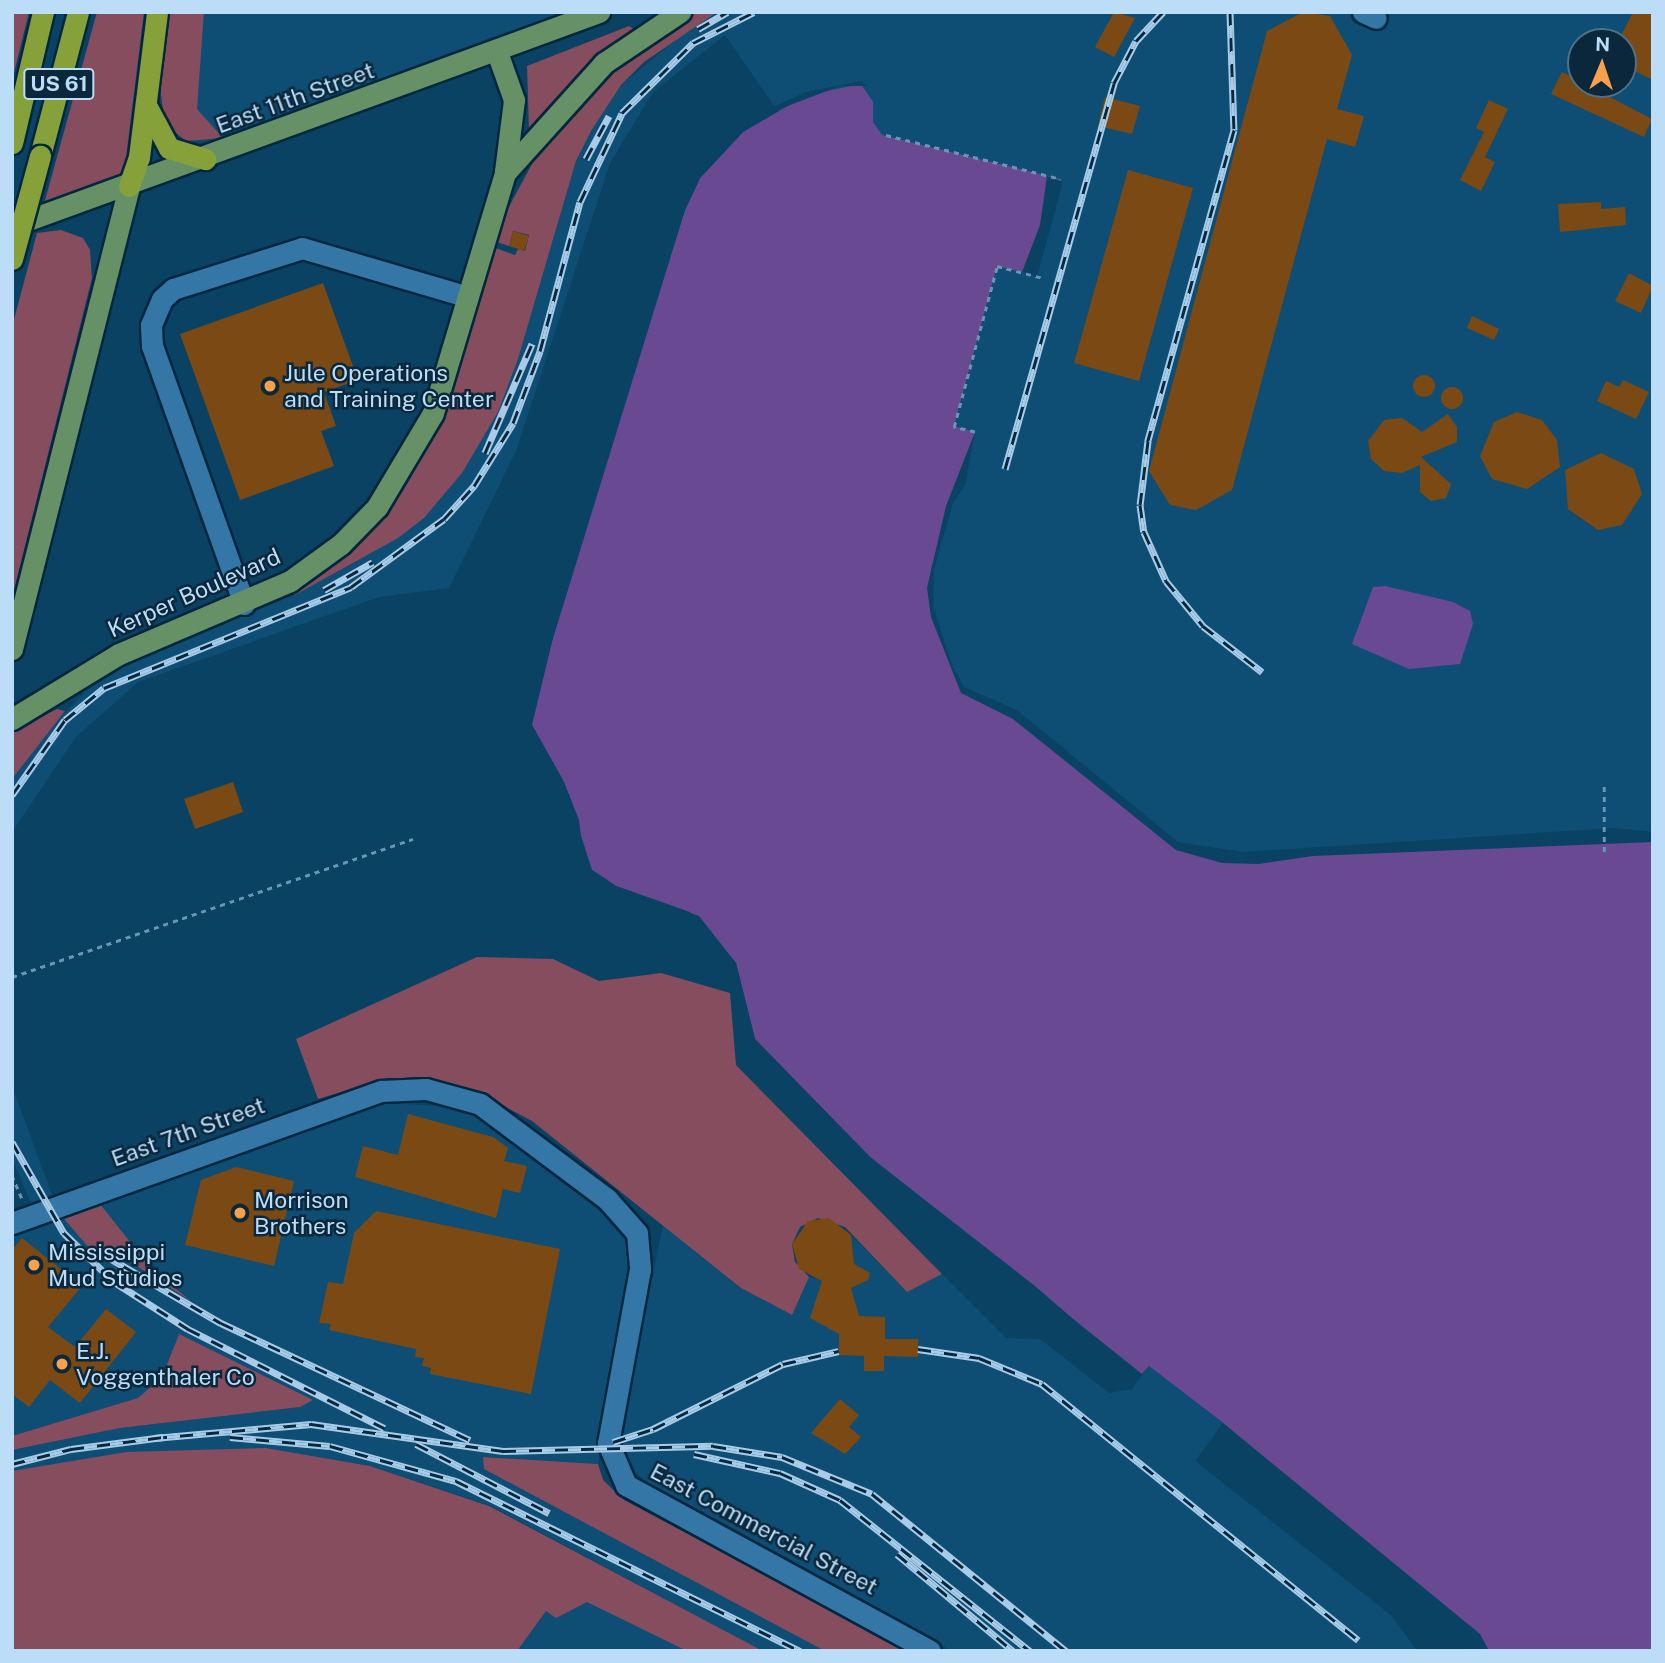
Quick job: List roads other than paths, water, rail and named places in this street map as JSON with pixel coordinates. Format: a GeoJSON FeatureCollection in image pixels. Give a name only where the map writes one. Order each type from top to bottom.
{"type":"FeatureCollection","features":[{"type":"Feature","properties":{"kind":"highway","name":"US 61"},"geometry":{"type":"LineString","coordinates":[[12,143],[43,12]]}},
{"type":"Feature","properties":{"kind":"highway","name":"US 61"},"geometry":{"type":"LineString","coordinates":[[12,259],[78,12]]}},
{"type":"Feature","properties":{"kind":"highway"},"geometry":{"type":"LineString","coordinates":[[129,186],[139,157],[157,12]]}},
{"type":"Feature","properties":{"kind":"highway"},"geometry":{"type":"LineString","coordinates":[[145,101],[158,135],[169,148],[205,159]]}},
{"type":"Feature","properties":{"kind":"main road","name":"Kerper Boulevard"},"geometry":{"type":"LineString","coordinates":[[12,719],[119,654],[244,604],[316,564],[377,507],[433,413],[465,296],[505,173],[604,63],[680,12]]}},
{"type":"Feature","properties":{"kind":"main road","name":"East 11th Street"},"geometry":{"type":"LineString","coordinates":[[12,226],[205,159],[601,13]]}},
{"type":"Feature","properties":{"kind":"main road"},"geometry":{"type":"LineString","coordinates":[[496,52],[514,100],[505,173]]}},
{"type":"Feature","properties":{"kind":"main road"},"geometry":{"type":"LineString","coordinates":[[12,649],[129,186]]}},
{"type":"Feature","properties":{"kind":"street"},"geometry":{"type":"LineString","coordinates":[[244,604],[152,346],[151,325],[162,299],[173,289],[302,248],[465,296]]}},
{"type":"Feature","properties":{"kind":"street","name":"East Commercial Street"},"geometry":{"type":"LineString","coordinates":[[381,1091],[426,1089],[480,1104],[547,1149],[626,1216],[636,1233],[640,1269],[608,1443],[626,1485],[930,1651]]}},
{"type":"Feature","properties":{"kind":"street","name":"East 7th Street"},"geometry":{"type":"LineString","coordinates":[[21,1220],[381,1091]]}},
{"type":"Feature","properties":{"kind":"railway"},"geometry":{"type":"LineString","coordinates":[[698,29],[728,12]]}},
{"type":"Feature","properties":{"kind":"railway"},"geometry":{"type":"LineString","coordinates":[[12,795],[65,720],[104,688],[351,587],[444,519],[474,486],[513,423],[540,351],[580,202],[622,113],[693,43],[754,12]]}},
{"type":"Feature","properties":{"kind":"railway"},"geometry":{"type":"LineString","coordinates":[[1005,469],[1114,83],[1136,41],[1163,12]]}},
{"type":"Feature","properties":{"kind":"railway"},"geometry":{"type":"LineString","coordinates":[[1230,12],[1234,130],[1148,441],[1140,505],[1144,532],[1166,581],[1203,626],[1262,672]]}},
{"type":"Feature","properties":{"kind":"railway"},"geometry":{"type":"LineString","coordinates":[[586,159],[609,116]]}},
{"type":"Feature","properties":{"kind":"railway"},"geometry":{"type":"LineString","coordinates":[[485,453],[532,344]]}},
{"type":"Feature","properties":{"kind":"railway"},"geometry":{"type":"LineString","coordinates":[[324,590],[373,562]]}},
{"type":"Feature","properties":{"kind":"railway"},"geometry":{"type":"LineString","coordinates":[[12,1142],[64,1233],[113,1281],[188,1329],[384,1428]]}},
{"type":"Feature","properties":{"kind":"railway"},"geometry":{"type":"LineString","coordinates":[[101,1253],[221,1323],[470,1440]]}},
{"type":"Feature","properties":{"kind":"railway"},"geometry":{"type":"LineString","coordinates":[[918,1349],[979,1358],[1042,1384],[1358,1640]]}},
{"type":"Feature","properties":{"kind":"railway"},"geometry":{"type":"LineString","coordinates":[[613,1442],[653,1429],[783,1364],[839,1351]]}},
{"type":"Feature","properties":{"kind":"railway"},"geometry":{"type":"LineString","coordinates":[[154,1438],[311,1424],[503,1451],[713,1446],[782,1457],[872,1494],[1066,1651]]}},
{"type":"Feature","properties":{"kind":"railway"},"geometry":{"type":"LineString","coordinates":[[12,1464],[71,1449],[163,1437]]}},
{"type":"Feature","properties":{"kind":"railway"},"geometry":{"type":"LineString","coordinates":[[230,1437],[330,1446],[456,1481],[800,1651]]}},
{"type":"Feature","properties":{"kind":"railway"},"geometry":{"type":"LineString","coordinates":[[416,1444],[549,1513]]}},
{"type":"Feature","properties":{"kind":"railway"},"geometry":{"type":"LineString","coordinates":[[694,1454],[780,1473],[840,1500],[1030,1651]]}},
{"type":"Feature","properties":{"kind":"railway"},"geometry":{"type":"LineString","coordinates":[[897,1554],[1013,1651]]}},
{"type":"Feature","properties":{"kind":"place","name":"Jule Operations and Training Center"},"geometry":{"type":"Point","coordinates":[270,386]}},
{"type":"Feature","properties":{"kind":"place","name":"Morrison Brothers"},"geometry":{"type":"Point","coordinates":[240,1213]}},
{"type":"Feature","properties":{"kind":"place","name":"Mississippi Mud Studios"},"geometry":{"type":"Point","coordinates":[34,1265]}},
{"type":"Feature","properties":{"kind":"place","name":"E.J. Voggenthaler Co"},"geometry":{"type":"Point","coordinates":[62,1364]}}]}
